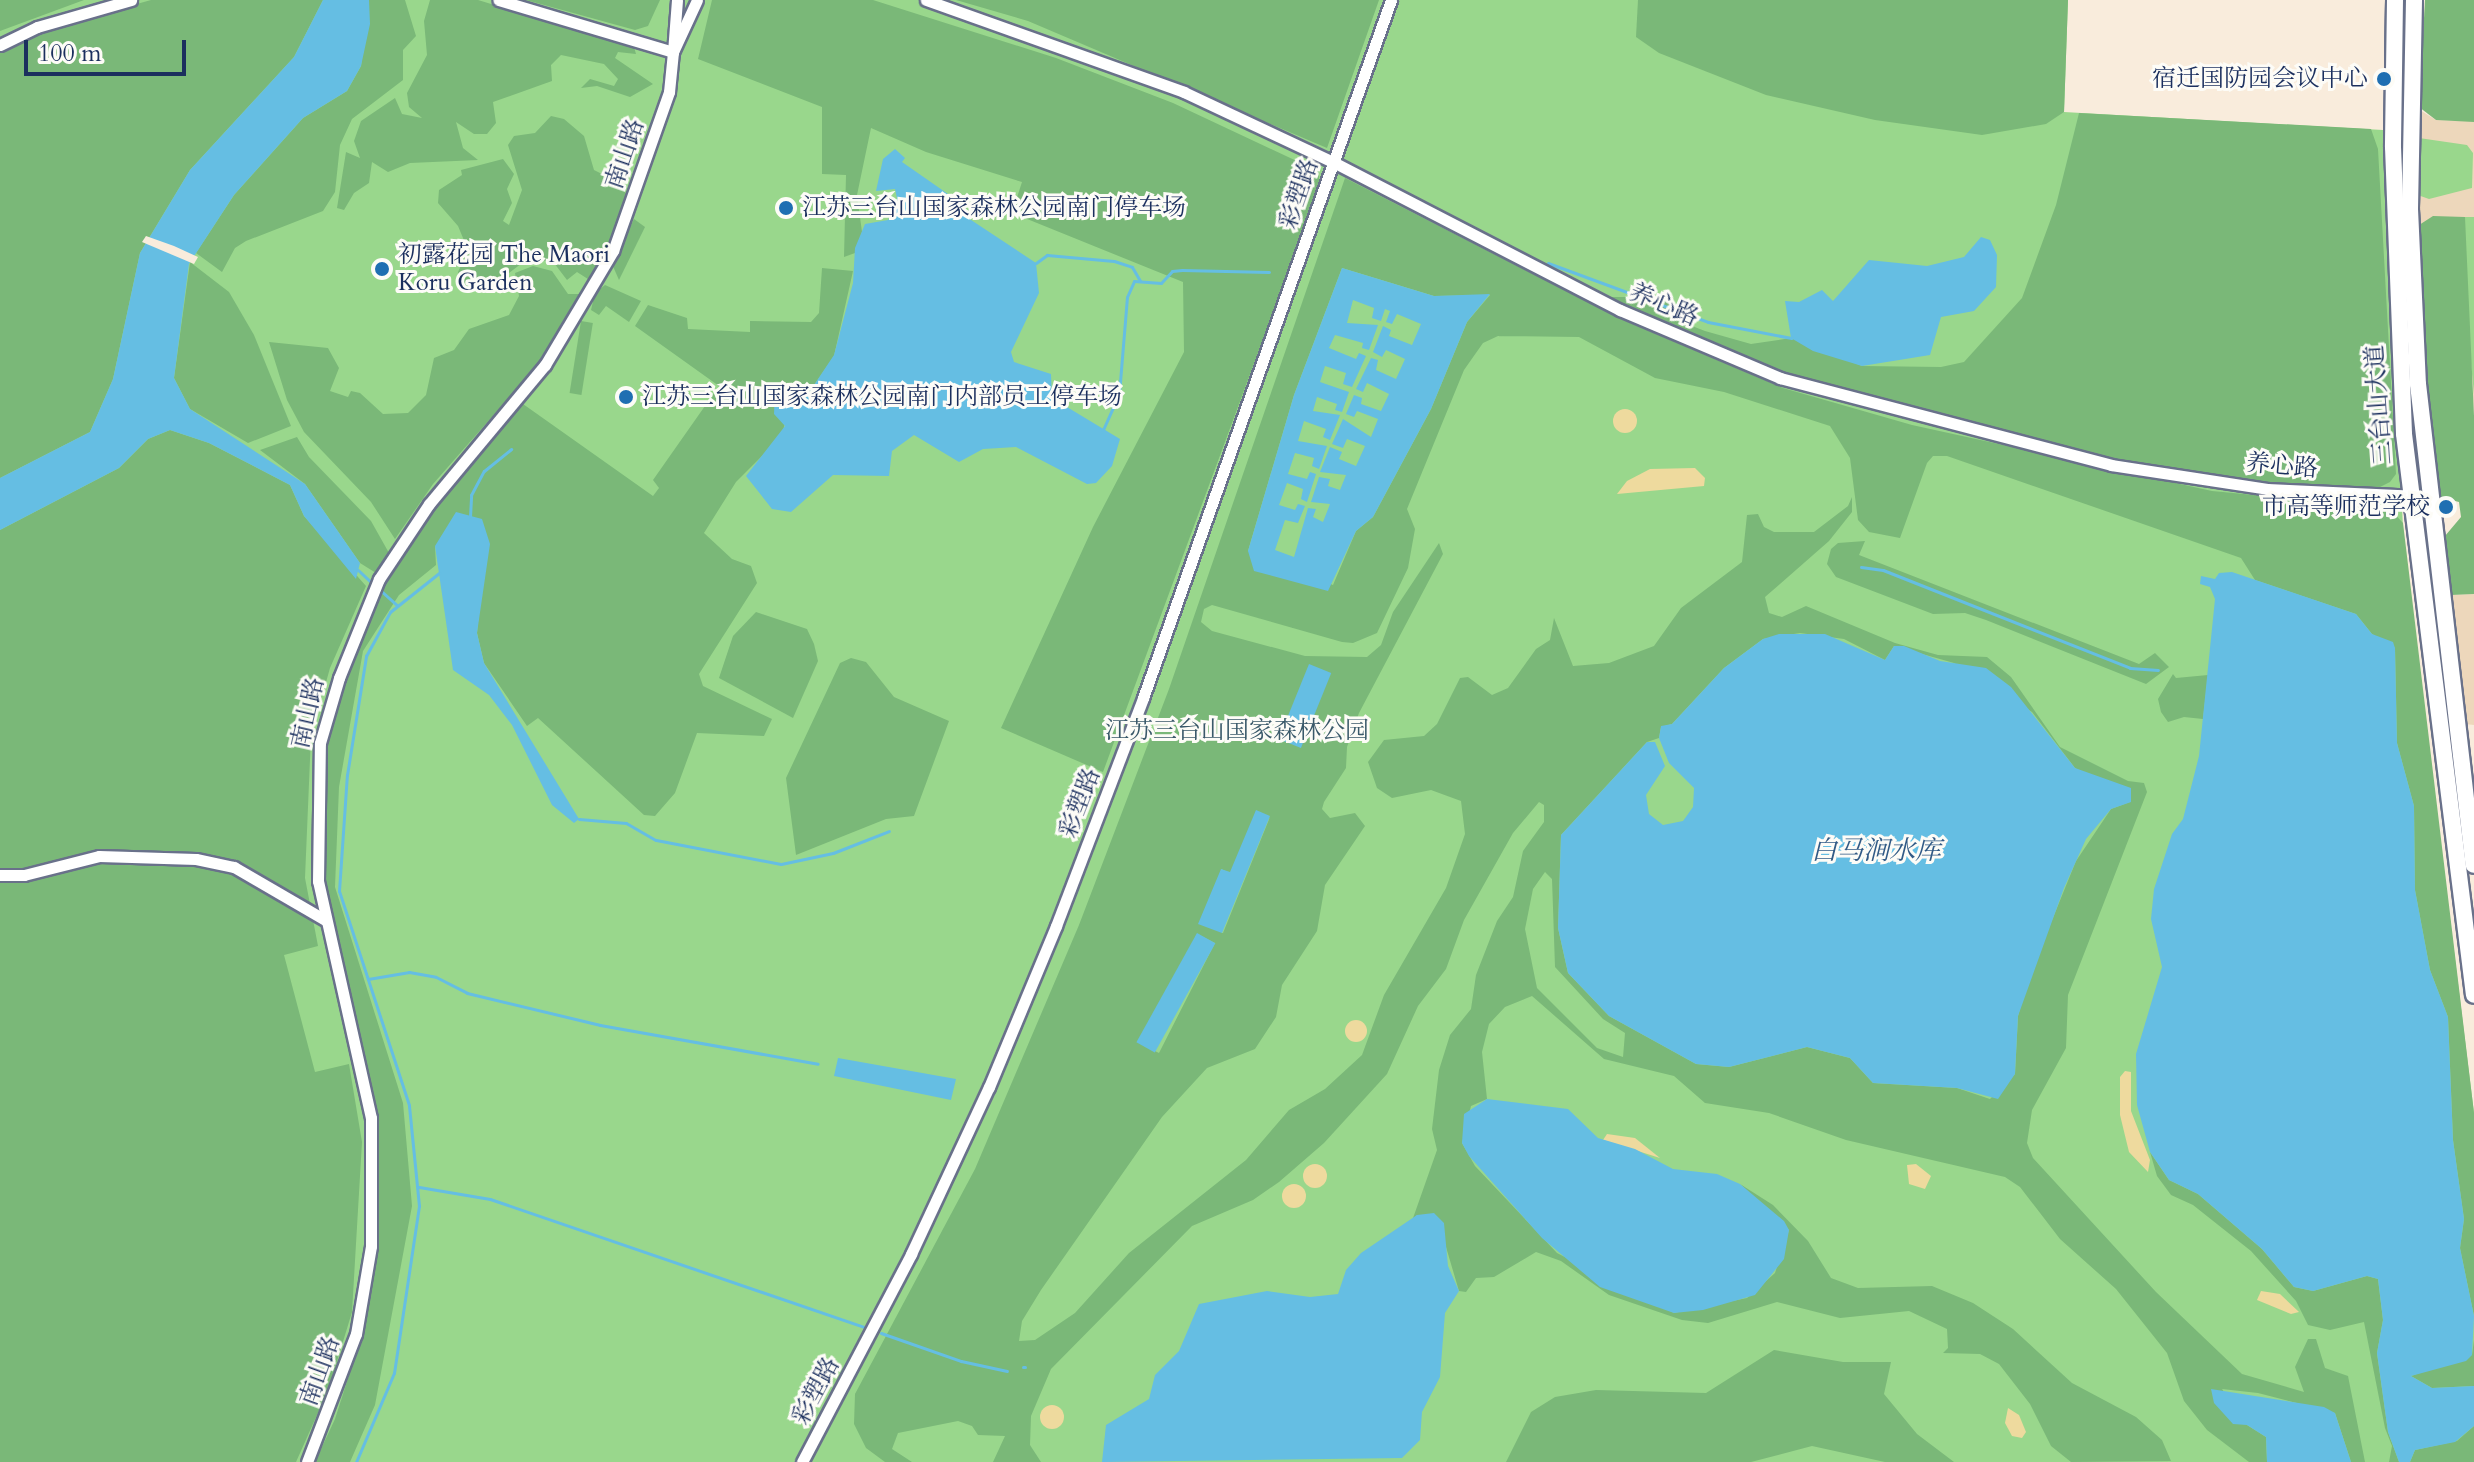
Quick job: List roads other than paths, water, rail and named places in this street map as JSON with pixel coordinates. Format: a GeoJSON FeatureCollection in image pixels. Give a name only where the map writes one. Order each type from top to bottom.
{"type":"FeatureCollection","features":[{"type":"Feature","properties":{"kind":"main road","name":"三台山大道"},"geometry":{"type":"LineString","coordinates":[[2395,0],[2396,288],[2409,495],[2474,995]]}},
{"type":"Feature","properties":{"kind":"main road","name":"三台山大道"},"geometry":{"type":"LineString","coordinates":[[2414,0],[2410,209],[2418,384],[2474,865]]}},
{"type":"Feature","properties":{"kind":"street"},"geometry":{"type":"LineString","coordinates":[[0,45],[37,27],[131,0]]}},
{"type":"Feature","properties":{"kind":"street"},"geometry":{"type":"LineString","coordinates":[[499,0],[673,52]]}},
{"type":"Feature","properties":{"kind":"street","name":"南山路"},"geometry":{"type":"LineString","coordinates":[[307,1462],[356,1334],[371,1246],[371,1118],[325,920],[317,841],[320,743],[366,606],[379,579],[429,504],[545,365],[613,251],[669,92],[677,0]]}},
{"type":"Feature","properties":{"kind":"street","name":"南山路"},"geometry":{"type":"LineString","coordinates":[[673,52],[697,0]]}},
{"type":"Feature","properties":{"kind":"street","name":"养心路"},"geometry":{"type":"LineString","coordinates":[[926,0],[1184,92],[1333,162],[1620,310],[1780,378],[2111,465],[2267,489],[2431,496]]}},
{"type":"Feature","properties":{"kind":"street","name":"彩塑路"},"geometry":{"type":"LineString","coordinates":[[802,1462],[917,1242],[989,1087],[1056,926],[1143,698],[1391,0]]}},
{"type":"Feature","properties":{"kind":"street"},"geometry":{"type":"LineString","coordinates":[[0,875],[24,875],[99,856],[196,859],[234,867],[325,920]]}},
{"type":"Feature","properties":{"kind":"water"},"geometry":{"type":"Polygon","coordinates":[[[323,0],[369,0],[370,24],[361,66],[347,91],[303,118],[234,195],[189,264],[174,378],[190,409],[305,484],[360,563],[356,579],[304,516],[290,485],[209,443],[170,430],[148,439],[119,468],[0,530],[0,478],[90,432],[113,379],[140,253],[190,170],[294,57],[323,0]]]}},
{"type":"Feature","properties":{"kind":"water"},"geometry":{"type":"Polygon","coordinates":[[[895,149],[905,158],[902,162],[958,201],[965,216],[1036,263],[1039,293],[1011,352],[1014,362],[1051,374],[1052,398],[1120,439],[1112,466],[1096,483],[1087,484],[1016,447],[983,449],[959,462],[914,435],[892,451],[889,476],[833,475],[791,512],[772,509],[746,476],[785,426],[774,414],[775,389],[780,383],[808,394],[834,355],[853,283],[855,248],[865,224],[888,220],[898,203],[895,189],[876,191],[883,159],[895,149]]]}},
{"type":"Feature","properties":{"kind":"water"},"geometry":{"type":"Polygon","coordinates":[[[1981,237],[1990,240],[1997,255],[1996,287],[1974,311],[1941,317],[1930,355],[1862,366],[1813,351],[1791,338],[1785,301],[1799,302],[1822,290],[1833,301],[1869,260],[1927,266],[1964,257],[1981,237]]]}},
{"type":"Feature","properties":{"kind":"water"},"geometry":{"type":"Polygon","coordinates":[[[1342,268],[1434,296],[1490,294],[1467,322],[1431,409],[1373,517],[1356,531],[1328,591],[1254,571],[1248,551],[1294,395],[1342,268]],[[1353,300],[1347,323],[1378,325],[1369,350],[1362,348],[1363,343],[1335,335],[1329,348],[1356,359],[1359,353],[1366,356],[1352,387],[1343,384],[1346,373],[1325,366],[1320,382],[1349,392],[1342,412],[1335,410],[1337,404],[1317,397],[1313,411],[1340,415],[1330,440],[1323,437],[1326,429],[1304,421],[1298,441],[1327,446],[1319,469],[1312,466],[1314,458],[1295,453],[1288,474],[1307,479],[1310,472],[1316,474],[1307,502],[1301,499],[1303,489],[1287,483],[1279,505],[1295,510],[1298,504],[1305,506],[1298,523],[1285,520],[1275,550],[1294,557],[1308,508],[1316,509],[1313,517],[1323,522],[1330,504],[1311,502],[1319,477],[1330,479],[1328,486],[1340,490],[1346,475],[1320,472],[1330,447],[1342,452],[1339,459],[1356,466],[1365,446],[1347,439],[1343,448],[1332,444],[1343,419],[1371,437],[1378,419],[1357,411],[1354,417],[1346,414],[1354,395],[1362,398],[1361,404],[1381,411],[1389,394],[1367,383],[1363,392],[1356,389],[1371,358],[1378,360],[1376,370],[1396,379],[1405,359],[1386,350],[1382,357],[1373,352],[1383,326],[1391,330],[1389,336],[1412,345],[1421,324],[1397,314],[1392,324],[1386,322],[1390,311],[1385,309],[1381,321],[1372,318],[1374,308],[1353,300]]]}},
{"type":"Feature","properties":{"kind":"water"},"geometry":{"type":"Polygon","coordinates":[[[456,512],[482,519],[490,544],[477,633],[484,663],[579,819],[574,823],[552,805],[512,725],[489,695],[453,670],[435,546],[456,512]]]}},
{"type":"Feature","properties":{"kind":"water"},"geometry":{"type":"Polygon","coordinates":[[[2232,572],[2356,614],[2372,634],[2393,642],[2395,648],[2397,743],[2414,806],[2415,890],[2430,970],[2448,1017],[2453,1140],[2464,1219],[2460,1248],[2474,1316],[2472,1355],[2466,1361],[2411,1376],[2432,1388],[2474,1386],[2474,1426],[2455,1442],[2415,1450],[2410,1462],[2399,1462],[2388,1432],[2377,1353],[2383,1320],[2378,1279],[2367,1276],[2313,1291],[2294,1287],[2262,1249],[2198,1194],[2169,1180],[2150,1152],[2137,1105],[2136,1054],[2162,967],[2151,919],[2154,889],[2172,834],[2183,819],[2199,756],[2215,599],[2210,587],[2200,584],[2201,576],[2215,579],[2219,573],[2232,572]]]}},
{"type":"Feature","properties":{"kind":"water","name":"白马涧水库"},"geometry":{"type":"Polygon","coordinates":[[[1779,634],[1825,634],[1885,660],[1894,646],[1904,646],[1940,661],[1986,668],[2011,687],[2075,768],[2131,788],[2131,802],[2111,809],[2086,839],[2064,888],[2018,1016],[2015,1074],[1998,1099],[1957,1088],[1873,1083],[1850,1058],[1807,1047],[1729,1067],[1696,1064],[1609,1016],[1568,973],[1558,928],[1561,835],[1647,742],[1655,742],[1665,766],[1646,795],[1649,814],[1663,825],[1683,821],[1693,807],[1694,788],[1669,763],[1659,738],[1661,726],[1672,724],[1724,668],[1763,639],[1779,634]]]}},
{"type":"Feature","properties":{"kind":"water"},"geometry":{"type":"Polygon","coordinates":[[[1309,664],[1331,673],[1301,748],[1279,739],[1309,664]]]}},
{"type":"Feature","properties":{"kind":"water"},"geometry":{"type":"Polygon","coordinates":[[[1256,810],[1270,816],[1222,933],[1198,924],[1221,869],[1230,872],[1256,810]]]}},
{"type":"Feature","properties":{"kind":"water"},"geometry":{"type":"Polygon","coordinates":[[[1197,933],[1215,943],[1155,1053],[1136,1042],[1197,933]]]}},
{"type":"Feature","properties":{"kind":"water"},"geometry":{"type":"Polygon","coordinates":[[[838,1058],[956,1079],[951,1100],[834,1076],[838,1058]]]}},
{"type":"Feature","properties":{"kind":"water"},"geometry":{"type":"Polygon","coordinates":[[[1487,1099],[1568,1109],[1598,1138],[1635,1149],[1673,1169],[1717,1174],[1740,1184],[1784,1221],[1789,1230],[1784,1259],[1755,1295],[1703,1310],[1674,1313],[1600,1287],[1542,1238],[1469,1156],[1462,1143],[1464,1114],[1487,1099]]]}},
{"type":"Feature","properties":{"kind":"water"},"geometry":{"type":"Polygon","coordinates":[[[1434,1213],[1444,1223],[1448,1266],[1459,1291],[1445,1313],[1440,1377],[1422,1412],[1420,1440],[1402,1458],[1102,1462],[1106,1425],[1149,1399],[1155,1375],[1179,1351],[1199,1304],[1267,1291],[1310,1297],[1338,1294],[1346,1270],[1361,1253],[1417,1215],[1434,1213]]]}},
{"type":"Feature","properties":{"kind":"water"},"geometry":{"type":"Polygon","coordinates":[[[2211,1389],[2324,1407],[2335,1413],[2351,1462],[2267,1462],[2266,1437],[2247,1425],[2233,1424],[2214,1403],[2211,1389]]]}},
{"type":"Feature","properties":{"kind":"waterway"},"geometry":{"type":"LineString","coordinates":[[1036,263],[1047,255],[1114,261],[1132,267],[1140,281]]}},
{"type":"Feature","properties":{"kind":"waterway"},"geometry":{"type":"LineString","coordinates":[[1548,263],[1708,322],[1791,338]]}},
{"type":"Feature","properties":{"kind":"waterway"},"geometry":{"type":"LineString","coordinates":[[1102,432],[1119,394],[1127,297],[1134,281],[1161,283],[1172,271],[1182,270],[1269,272]]}},
{"type":"Feature","properties":{"kind":"waterway"},"geometry":{"type":"LineString","coordinates":[[470,517],[471,495],[484,471],[511,449]]}},
{"type":"Feature","properties":{"kind":"waterway"},"geometry":{"type":"LineString","coordinates":[[1861,567],[1883,570],[2130,668],[2158,670]]}},
{"type":"Feature","properties":{"kind":"waterway"},"geometry":{"type":"LineString","coordinates":[[358,570],[373,584]]}},
{"type":"Feature","properties":{"kind":"waterway"},"geometry":{"type":"LineString","coordinates":[[356,1462],[394,1373],[419,1206],[409,1105],[339,891],[347,775],[366,656],[390,612],[439,573]]}},
{"type":"Feature","properties":{"kind":"waterway"},"geometry":{"type":"LineString","coordinates":[[379,589],[397,605]]}},
{"type":"Feature","properties":{"kind":"waterway"},"geometry":{"type":"LineString","coordinates":[[579,819],[626,823],[656,840],[781,864],[833,853],[889,831]]}},
{"type":"Feature","properties":{"kind":"waterway"},"geometry":{"type":"LineString","coordinates":[[368,979],[409,972],[436,977],[467,993],[600,1025],[818,1064]]}},
{"type":"Feature","properties":{"kind":"waterway"},"geometry":{"type":"LineString","coordinates":[[419,1187],[490,1199],[864,1327]]}},
{"type":"Feature","properties":{"kind":"waterway"},"geometry":{"type":"LineString","coordinates":[[881,1333],[961,1361],[1007,1371]]}},
{"type":"Feature","properties":{"kind":"place","name":"宿迁国防园会议中心"},"geometry":{"type":"Point","coordinates":[2384,79]}},
{"type":"Feature","properties":{"kind":"place","name":"江苏三台山国家森林公园南门停车场"},"geometry":{"type":"Point","coordinates":[786,208]}},
{"type":"Feature","properties":{"kind":"place","name":"初露花园 The Maori Koru Garden"},"geometry":{"type":"Point","coordinates":[382,269]}},
{"type":"Feature","properties":{"kind":"place","name":"江苏三台山国家森林公园南门内部员工停车场"},"geometry":{"type":"Point","coordinates":[626,397]}},
{"type":"Feature","properties":{"kind":"place","name":"市高等师范学校"},"geometry":{"type":"Point","coordinates":[2446,507]}},
{"type":"Feature","properties":{"kind":"park label","name":"江苏三台山国家森林公园"},"geometry":{"type":"Point","coordinates":[1237,731]}}]}
